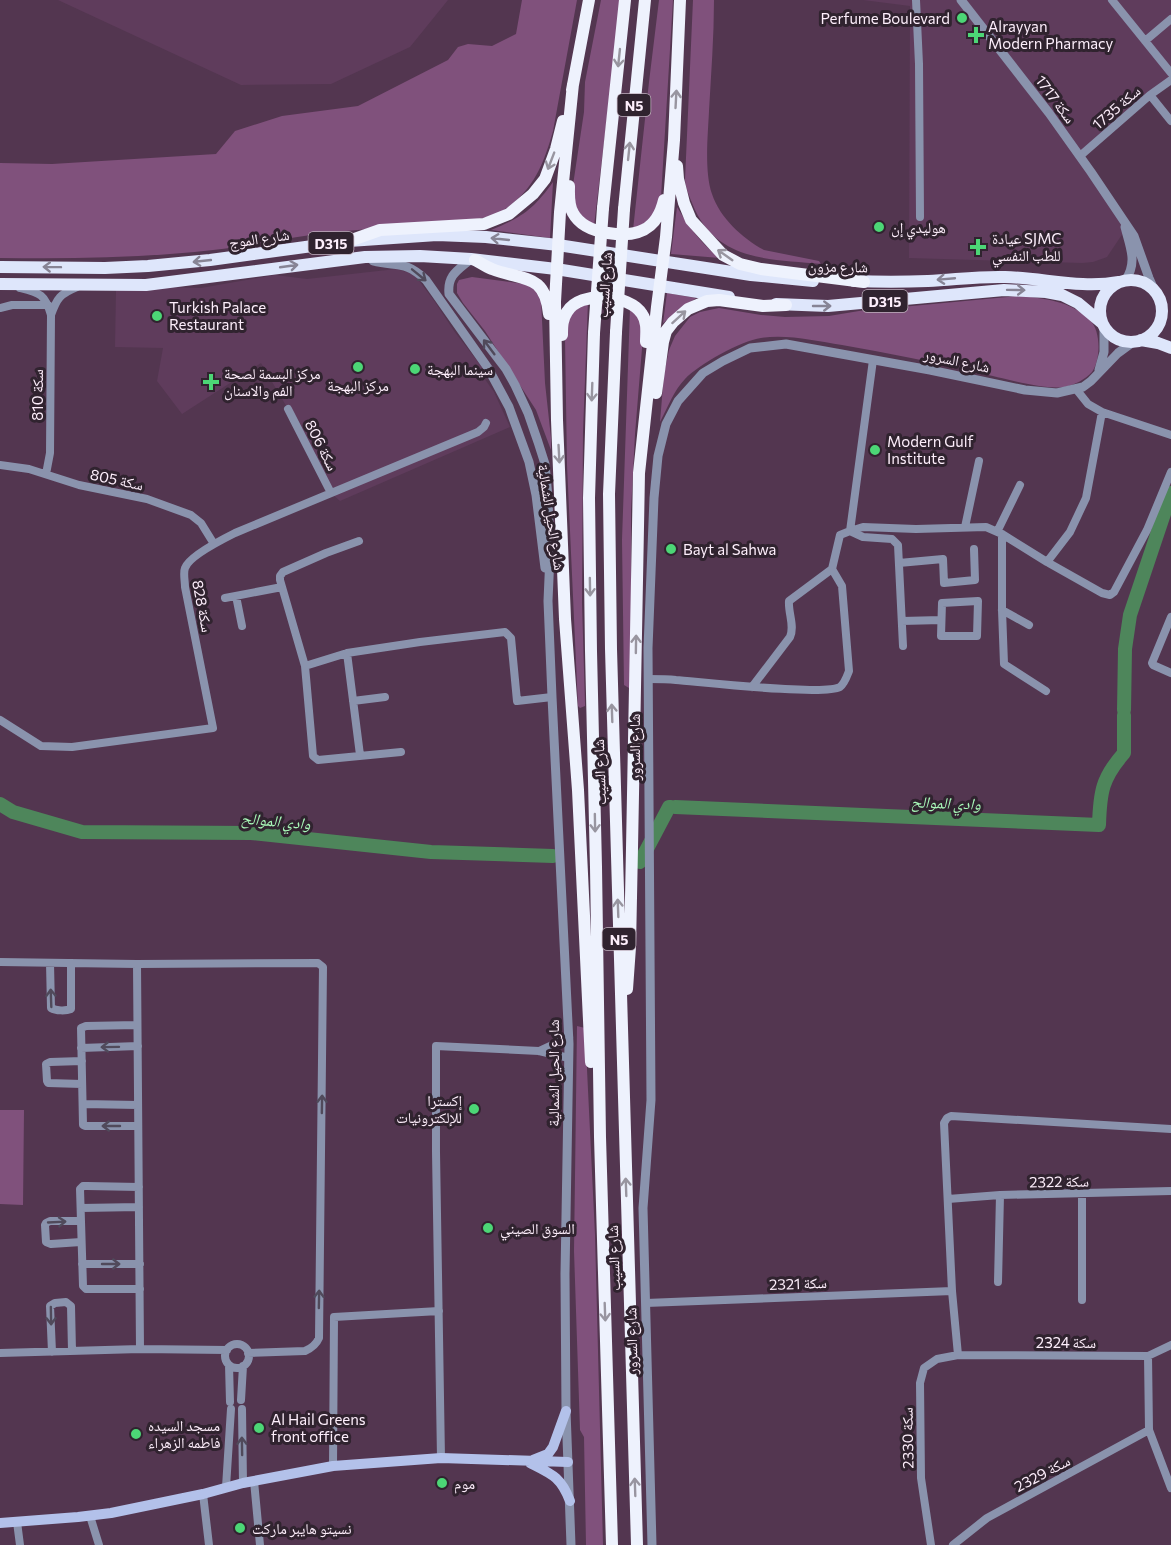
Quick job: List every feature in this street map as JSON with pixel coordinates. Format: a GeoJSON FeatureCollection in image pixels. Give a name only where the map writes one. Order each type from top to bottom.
{"type":"FeatureCollection","features":[{"type":"Feature","properties":{"kind":"highway"},"geometry":{"type":"LineString","coordinates":[[349,241],[380,231],[484,224],[509,214],[533,194],[544,178],[556,149],[573,84],[590,0]]}},
{"type":"Feature","properties":{"kind":"highway","name":"شارع السيب"},"geometry":{"type":"LineString","coordinates":[[612,1545],[600,1137],[589,509],[594,333],[603,208],[626,0]]}},
{"type":"Feature","properties":{"kind":"highway","name":"شارع السيب"},"geometry":{"type":"LineString","coordinates":[[637,1545],[610,649],[609,494],[624,209],[645,0]]}},
{"type":"Feature","properties":{"kind":"highway"},"geometry":{"type":"LineString","coordinates":[[622,1059],[630,947],[639,473],[666,237],[675,121],[680,0]]}},
{"type":"Feature","properties":{"kind":"highway"},"geometry":{"type":"LineString","coordinates":[[558,379],[556,269],[573,84]]}},
{"type":"Feature","properties":{"kind":"highway"},"geometry":{"type":"LineString","coordinates":[[570,121],[570,208],[580,223],[591,229],[622,236],[634,234],[650,226],[662,210],[675,121]]}},
{"type":"Feature","properties":{"kind":"highway"},"geometry":{"type":"LineString","coordinates":[[675,121],[678,179],[684,203],[691,220],[723,255],[740,264],[761,269],[864,282]]}},
{"type":"Feature","properties":{"kind":"highway"},"geometry":{"type":"LineString","coordinates":[[473,259],[493,270],[528,279],[540,286],[549,305],[550,372],[557,397]]}},
{"type":"Feature","properties":{"kind":"highway"},"geometry":{"type":"LineString","coordinates":[[600,1137],[594,1112],[592,1088],[578,790],[565,619],[557,397],[562,322],[566,312],[582,299],[592,297],[616,299],[633,304],[642,314],[646,322],[643,386],[645,412]]}},
{"type":"Feature","properties":{"kind":"highway"},"geometry":{"type":"LineString","coordinates":[[639,473],[649,442],[663,342],[666,331],[673,322],[688,309],[707,301],[719,300],[763,306],[786,305]]}},
{"type":"Feature","properties":{"kind":"main road","name":"شارع الموج"},"geometry":{"type":"LineString","coordinates":[[0,267],[148,266],[349,241],[447,235],[558,245]]}},
{"type":"Feature","properties":{"kind":"main road","name":"شارع مزون"},"geometry":{"type":"LineString","coordinates":[[558,245],[751,275],[795,279],[897,282],[1005,277],[1035,278],[1086,285],[1122,281]]}},
{"type":"Feature","properties":{"kind":"main road","name":"D315"},"geometry":{"type":"LineString","coordinates":[[2,284],[146,285],[365,257],[420,256],[473,259],[556,269],[786,305],[828,306],[1004,290],[1046,292],[1062,295],[1078,303],[1117,338],[1128,342],[1158,343],[1171,348]]}},
{"type":"Feature","properties":{"kind":"main road","name":"D315"},"geometry":{"type":"LineString","coordinates":[[1122,281],[1142,282],[1152,289],[1171,317]]}},
{"type":"Feature","properties":{"kind":"main road"},"geometry":{"type":"LineString","coordinates":[[1103,325],[1100,307],[1103,296],[1110,288],[1122,281]]}},
{"type":"Feature","properties":{"kind":"main road"},"geometry":{"type":"LineString","coordinates":[[1137,341],[1151,334],[1158,325],[1161,314],[1158,298]]}},
{"type":"Feature","properties":{"kind":"main road"},"geometry":{"type":"LineString","coordinates":[[527,1462],[548,1454],[553,1447],[566,1411]]}},
{"type":"Feature","properties":{"kind":"main road"},"geometry":{"type":"LineString","coordinates":[[0,1523],[111,1513],[333,1466],[441,1458],[568,1462]]}},
{"type":"Feature","properties":{"kind":"main road"},"geometry":{"type":"LineString","coordinates":[[527,1462],[551,1474],[561,1482],[566,1488],[570,1501]]}},
{"type":"Feature","properties":{"kind":"street"},"geometry":{"type":"LineString","coordinates":[[916,0],[919,64],[920,217]]}},
{"type":"Feature","properties":{"kind":"street","name":"سكة 1717"},"geometry":{"type":"LineString","coordinates":[[961,0],[1049,113],[1134,236],[1158,298]]}},
{"type":"Feature","properties":{"kind":"street"},"geometry":{"type":"LineString","coordinates":[[1112,0],[1171,74]]}},
{"type":"Feature","properties":{"kind":"street"},"geometry":{"type":"LineString","coordinates":[[1145,41],[1171,19]]}},
{"type":"Feature","properties":{"kind":"street","name":"سكة 1735"},"geometry":{"type":"LineString","coordinates":[[1080,156],[1150,95],[1171,80]]}},
{"type":"Feature","properties":{"kind":"street"},"geometry":{"type":"LineString","coordinates":[[1150,95],[1171,121]]}},
{"type":"Feature","properties":{"kind":"street","name":"سكة 1717"},"geometry":{"type":"LineString","coordinates":[[1122,219],[1132,253],[1132,267],[1122,281]]}},
{"type":"Feature","properties":{"kind":"street","name":"شارع الحيل الشمالية"},"geometry":{"type":"LineString","coordinates":[[365,257],[376,262],[409,267],[426,280],[496,381],[509,407],[529,462],[536,495],[548,602],[569,1037],[565,1274],[566,1411],[571,1545]]}},
{"type":"Feature","properties":{"kind":"street","name":"شارع الحيل الشمالية"},"geometry":{"type":"LineString","coordinates":[[473,259],[451,278],[448,286],[449,294],[506,369],[528,413],[545,464],[550,555],[548,602]]}},
{"type":"Feature","properties":{"kind":"street"},"geometry":{"type":"LineString","coordinates":[[0,308],[12,305],[48,305],[46,299],[36,292],[2,284]]}},
{"type":"Feature","properties":{"kind":"street"},"geometry":{"type":"LineString","coordinates":[[51,315],[56,301],[64,292],[86,284]]}},
{"type":"Feature","properties":{"kind":"street","name":"سكة 810"},"geometry":{"type":"LineString","coordinates":[[46,474],[51,453],[51,315],[48,305]]}},
{"type":"Feature","properties":{"kind":"street"},"geometry":{"type":"LineString","coordinates":[[1097,375],[1104,352],[1103,325]]}},
{"type":"Feature","properties":{"kind":"street","name":"شارع السرور"},"geometry":{"type":"LineString","coordinates":[[652,1545],[643,1208],[651,1100],[648,648],[658,456],[666,424],[678,401],[703,374],[750,348],[786,344],[1025,390],[1057,393],[1083,387],[1118,353],[1137,341]]}},
{"type":"Feature","properties":{"kind":"street"},"geometry":{"type":"LineString","coordinates":[[850,531],[873,360]]}},
{"type":"Feature","properties":{"kind":"street"},"geometry":{"type":"LineString","coordinates":[[496,381],[506,381],[514,385]]}},
{"type":"Feature","properties":{"kind":"street"},"geometry":{"type":"LineString","coordinates":[[1076,389],[1088,404],[1102,412],[1171,435]]}},
{"type":"Feature","properties":{"kind":"street","name":"سكة 806"},"geometry":{"type":"LineString","coordinates":[[288,409],[331,493]]}},
{"type":"Feature","properties":{"kind":"street"},"geometry":{"type":"LineString","coordinates":[[1047,562],[1070,532],[1086,498],[1102,412]]}},
{"type":"Feature","properties":{"kind":"street","name":"سكة 828"},"geometry":{"type":"LineString","coordinates":[[0,720],[41,746],[72,747],[213,728],[185,586],[184,572],[190,560],[235,533],[478,432],[486,423]]}},
{"type":"Feature","properties":{"kind":"street"},"geometry":{"type":"LineString","coordinates":[[965,527],[979,461]]}},
{"type":"Feature","properties":{"kind":"street","name":"سكة 805"},"geometry":{"type":"LineString","coordinates":[[0,465],[29,469],[80,485],[147,499],[191,515],[201,523],[214,544]]}},
{"type":"Feature","properties":{"kind":"street"},"geometry":{"type":"LineString","coordinates":[[752,687],[793,632],[789,601],[832,569],[840,535],[863,527],[915,529],[986,527],[1102,593],[1110,595],[1114,592],[1147,530],[1171,472]]}},
{"type":"Feature","properties":{"kind":"street"},"geometry":{"type":"LineString","coordinates":[[1020,485],[1000,533],[1004,664],[1046,691]]}},
{"type":"Feature","properties":{"kind":"street"},"geometry":{"type":"LineString","coordinates":[[850,531],[863,537],[892,539],[897,545],[903,646]]}},
{"type":"Feature","properties":{"kind":"street"},"geometry":{"type":"LineString","coordinates":[[359,541],[283,572],[280,576],[305,666],[315,758],[401,752]]}},
{"type":"Feature","properties":{"kind":"street"},"geometry":{"type":"LineString","coordinates":[[899,563],[943,559],[944,582],[975,580],[974,549]]}},
{"type":"Feature","properties":{"kind":"street"},"geometry":{"type":"LineString","coordinates":[[648,679],[815,690],[841,686],[849,671],[842,586],[832,569]]}},
{"type":"Feature","properties":{"kind":"street"},"geometry":{"type":"LineString","coordinates":[[225,598],[282,587]]}},
{"type":"Feature","properties":{"kind":"street"},"geometry":{"type":"LineString","coordinates":[[236,596],[242,626]]}},
{"type":"Feature","properties":{"kind":"street"},"geometry":{"type":"LineString","coordinates":[[978,602],[977,636],[941,636],[941,620],[942,603],[978,602]]}},
{"type":"Feature","properties":{"kind":"street"},"geometry":{"type":"LineString","coordinates":[[1002,610],[1029,625]]}},
{"type":"Feature","properties":{"kind":"street"},"geometry":{"type":"LineString","coordinates":[[1171,617],[1152,663],[1153,666],[1171,673]]}},
{"type":"Feature","properties":{"kind":"street"},"geometry":{"type":"LineString","coordinates":[[902,621],[941,620]]}},
{"type":"Feature","properties":{"kind":"street"},"geometry":{"type":"LineString","coordinates":[[305,666],[347,653],[505,632],[512,638],[517,701],[552,697]]}},
{"type":"Feature","properties":{"kind":"street"},"geometry":{"type":"LineString","coordinates":[[347,653],[360,755]]}},
{"type":"Feature","properties":{"kind":"street"},"geometry":{"type":"LineString","coordinates":[[352,701],[385,697]]}},
{"type":"Feature","properties":{"kind":"street"},"geometry":{"type":"LineString","coordinates":[[0,962],[318,963],[324,967],[319,1338],[312,1348],[305,1351],[248,1353]]}},
{"type":"Feature","properties":{"kind":"street"},"geometry":{"type":"LineString","coordinates":[[50,963],[51,1008],[55,1010],[69,1010],[72,1007],[71,963]]}},
{"type":"Feature","properties":{"kind":"street"},"geometry":{"type":"LineString","coordinates":[[137,964],[140,1349]]}},
{"type":"Feature","properties":{"kind":"street"},"geometry":{"type":"LineString","coordinates":[[137,1025],[82,1026],[81,1048],[83,1125],[138,1126]]}},
{"type":"Feature","properties":{"kind":"street"},"geometry":{"type":"LineString","coordinates":[[539,1051],[569,1037]]}},
{"type":"Feature","properties":{"kind":"street"},"geometry":{"type":"LineString","coordinates":[[81,1048],[138,1046]]}},
{"type":"Feature","properties":{"kind":"street"},"geometry":{"type":"LineString","coordinates":[[441,1458],[436,1046],[539,1051],[569,1058]]}},
{"type":"Feature","properties":{"kind":"street"},"geometry":{"type":"LineString","coordinates":[[82,1061],[46,1064],[48,1083],[82,1084]]}},
{"type":"Feature","properties":{"kind":"street"},"geometry":{"type":"LineString","coordinates":[[83,1104],[138,1105]]}},
{"type":"Feature","properties":{"kind":"street"},"geometry":{"type":"LineString","coordinates":[[958,1355],[952,1291],[945,1124],[947,1118],[951,1116],[1171,1130]]}},
{"type":"Feature","properties":{"kind":"street"},"geometry":{"type":"LineString","coordinates":[[139,1186],[83,1186],[80,1189],[83,1286],[86,1289],[140,1289]]}},
{"type":"Feature","properties":{"kind":"street","name":"سكة 2322"},"geometry":{"type":"LineString","coordinates":[[948,1198],[1171,1191]]}},
{"type":"Feature","properties":{"kind":"street"},"geometry":{"type":"LineString","coordinates":[[1082,1194],[1082,1300]]}},
{"type":"Feature","properties":{"kind":"street"},"geometry":{"type":"LineString","coordinates":[[998,1282],[1000,1196]]}},
{"type":"Feature","properties":{"kind":"street"},"geometry":{"type":"LineString","coordinates":[[81,1208],[139,1208]]}},
{"type":"Feature","properties":{"kind":"street"},"geometry":{"type":"LineString","coordinates":[[81,1221],[50,1221],[45,1225],[46,1242],[51,1244],[81,1242]]}},
{"type":"Feature","properties":{"kind":"street"},"geometry":{"type":"LineString","coordinates":[[82,1264],[140,1264]]}},
{"type":"Feature","properties":{"kind":"street","name":"سكة 2321"},"geometry":{"type":"LineString","coordinates":[[645,1303],[952,1291]]}},
{"type":"Feature","properties":{"kind":"street"},"geometry":{"type":"LineString","coordinates":[[52,1352],[50,1306],[66,1302],[71,1306],[72,1351]]}},
{"type":"Feature","properties":{"kind":"street"},"geometry":{"type":"LineString","coordinates":[[333,1466],[334,1317],[439,1311]]}},
{"type":"Feature","properties":{"kind":"street"},"geometry":{"type":"LineString","coordinates":[[0,1353],[140,1349],[227,1350],[234,1345],[244,1347],[248,1353],[248,1361],[236,1368],[229,1365]]}},
{"type":"Feature","properties":{"kind":"street","name":"سكة 2324"},"geometry":{"type":"LineString","coordinates":[[958,1355],[1148,1356],[1171,1345]]}},
{"type":"Feature","properties":{"kind":"street"},"geometry":{"type":"LineString","coordinates":[[226,1487],[230,1405],[229,1365],[225,1358],[227,1350]]}},
{"type":"Feature","properties":{"kind":"street","name":"سكة 2330"},"geometry":{"type":"LineString","coordinates":[[931,1545],[921,1478],[920,1383],[924,1368],[937,1359],[958,1355]]}},
{"type":"Feature","properties":{"kind":"street"},"geometry":{"type":"LineString","coordinates":[[1148,1356],[1149,1431],[1171,1488]]}},
{"type":"Feature","properties":{"kind":"street"},"geometry":{"type":"LineString","coordinates":[[243,1366],[241,1404],[249,1482],[260,1545]]}},
{"type":"Feature","properties":{"kind":"street","name":"سكة 2329"},"geometry":{"type":"LineString","coordinates":[[953,1545],[987,1518],[1149,1431]]}},
{"type":"Feature","properties":{"kind":"street"},"geometry":{"type":"LineString","coordinates":[[203,1494],[209,1545]]}},
{"type":"Feature","properties":{"kind":"street"},"geometry":{"type":"LineString","coordinates":[[90,1516],[99,1545]]}},
{"type":"Feature","properties":{"kind":"street"},"geometry":{"type":"LineString","coordinates":[[17,1522],[21,1545]]}},
{"type":"Feature","properties":{"kind":"shaded area"},"geometry":{"type":"Polygon","coordinates":[[[58,0],[448,0],[410,47],[331,84],[241,85],[58,0]]]}},
{"type":"Feature","properties":{"kind":"shaded area"},"geometry":{"type":"Polygon","coordinates":[[[522,0],[577,0],[553,131],[547,152],[539,171],[527,189],[499,213],[460,221],[334,232],[186,253],[106,257],[0,258],[0,163],[52,164],[216,154],[235,131],[282,116],[358,106],[448,60],[458,47],[468,44],[492,46],[516,34],[522,0]]]}},
{"type":"Feature","properties":{"kind":"shaded area"},"geometry":{"type":"Polygon","coordinates":[[[601,0],[621,0],[594,226],[582,218],[575,205],[573,185],[584,112],[585,82],[601,0]]]}},
{"type":"Feature","properties":{"kind":"shaded area"},"geometry":{"type":"Polygon","coordinates":[[[659,0],[673,0],[661,197],[654,217],[633,230],[649,82],[659,0]]]}},
{"type":"Feature","properties":{"kind":"shaded area"},"geometry":{"type":"Polygon","coordinates":[[[693,0],[714,0],[707,152],[708,175],[716,203],[733,227],[764,250],[819,261],[821,264],[766,258],[733,249],[718,240],[695,210],[685,180],[693,0]]]}},
{"type":"Feature","properties":{"kind":"shaded area"},"geometry":{"type":"Polygon","coordinates":[[[863,0],[1171,0],[1171,80],[1081,156],[1125,230],[1107,257],[1082,263],[909,258],[910,6],[863,0]]]}},
{"type":"Feature","properties":{"kind":"shaded area"},"geometry":{"type":"Polygon","coordinates":[[[553,182],[550,238],[491,230],[526,212],[553,182]]]}},
{"type":"Feature","properties":{"kind":"shaded area"},"geometry":{"type":"Polygon","coordinates":[[[677,207],[696,235],[720,258],[671,254],[677,207]]]}},
{"type":"Feature","properties":{"kind":"shaded area"},"geometry":{"type":"Polygon","coordinates":[[[396,269],[414,274],[482,367],[484,378],[494,392],[510,427],[340,501],[331,493],[288,409],[261,363],[182,414],[157,381],[163,348],[115,347],[116,290],[160,287],[201,288],[275,275],[307,279],[396,269]]]}},
{"type":"Feature","properties":{"kind":"shaded area"},"geometry":{"type":"Polygon","coordinates":[[[472,277],[525,284],[535,288],[541,299],[551,450],[536,410],[485,331],[457,293],[459,280],[472,277]]]}},
{"type":"Feature","properties":{"kind":"shaded area"},"geometry":{"type":"Polygon","coordinates":[[[667,293],[696,298],[663,323],[667,293]]]}},
{"type":"Feature","properties":{"kind":"shaded area"},"geometry":{"type":"Polygon","coordinates":[[[1018,296],[1047,299],[1066,305],[1090,320],[1098,338],[1098,353],[1095,366],[1089,375],[1065,387],[1046,387],[842,345],[791,337],[761,338],[732,348],[691,373],[671,399],[660,422],[664,374],[669,350],[675,336],[690,317],[700,312],[719,308],[785,317],[829,316],[859,311],[1018,296]]]}},
{"type":"Feature","properties":{"kind":"shaded area"},"geometry":{"type":"Polygon","coordinates":[[[588,301],[583,432],[582,603],[585,706],[580,708],[578,706],[567,465],[565,338],[567,317],[588,301]]]}},
{"type":"Feature","properties":{"kind":"shaded area"},"geometry":{"type":"Polygon","coordinates":[[[630,308],[640,319],[643,336],[631,510],[629,688],[624,685],[622,540],[630,308]]]}},
{"type":"Feature","properties":{"kind":"shaded area"},"geometry":{"type":"Polygon","coordinates":[[[577,1026],[585,1028],[595,1235],[603,1545],[586,1545],[584,1437],[580,1430],[574,1251],[577,1026]]]}},
{"type":"Feature","properties":{"kind":"shaded area"},"geometry":{"type":"Polygon","coordinates":[[[0,1110],[24,1110],[23,1205],[0,1204],[0,1110]]]}},
{"type":"Feature","properties":{"kind":"waterway","name":"وادي الموالح"},"geometry":{"type":"LineString","coordinates":[[1124,710],[1125,649],[1130,615],[1171,493]]}},
{"type":"Feature","properties":{"kind":"waterway","name":"وادي الموالح"},"geometry":{"type":"LineString","coordinates":[[675,807],[1099,825],[1100,803],[1104,786],[1111,770],[1124,753],[1124,715]]}},
{"type":"Feature","properties":{"kind":"waterway","name":"وادي الموالح"},"geometry":{"type":"LineString","coordinates":[[0,804],[13,812],[82,832],[251,833],[431,852],[553,856]]}},
{"type":"Feature","properties":{"kind":"waterway","name":"وادي الموالح"},"geometry":{"type":"LineString","coordinates":[[640,862],[671,807]]}},
{"type":"Feature","properties":{"kind":"place","name":"Perfume Boulevard"},"geometry":{"type":"Point","coordinates":[962,18]}},
{"type":"Feature","properties":{"kind":"place","name":"Alrayyan Modern Pharmacy"},"geometry":{"type":"Point","coordinates":[976,35]}},
{"type":"Feature","properties":{"kind":"place","name":"هوليدي إن"},"geometry":{"type":"Point","coordinates":[879,227]}},
{"type":"Feature","properties":{"kind":"place","name":"عيادة SJMC للطب النفسي"},"geometry":{"type":"Point","coordinates":[978,247]}},
{"type":"Feature","properties":{"kind":"place","name":"Turkish Palace Restaurant"},"geometry":{"type":"Point","coordinates":[157,316]}},
{"type":"Feature","properties":{"kind":"place","name":"مركز البهجة"},"geometry":{"type":"Point","coordinates":[358,367]}},
{"type":"Feature","properties":{"kind":"place","name":"سينما البهجة"},"geometry":{"type":"Point","coordinates":[415,369]}},
{"type":"Feature","properties":{"kind":"place","name":"مركز البسمة لصحة الفم والاسنان"},"geometry":{"type":"Point","coordinates":[211,382]}},
{"type":"Feature","properties":{"kind":"place","name":"Modern Gulf Institute"},"geometry":{"type":"Point","coordinates":[875,450]}},
{"type":"Feature","properties":{"kind":"place","name":"Bayt al Sahwa"},"geometry":{"type":"Point","coordinates":[671,549]}},
{"type":"Feature","properties":{"kind":"place","name":"إكسترا للإلكترونيات"},"geometry":{"type":"Point","coordinates":[474,1109]}},
{"type":"Feature","properties":{"kind":"place","name":"السوق الصيني"},"geometry":{"type":"Point","coordinates":[488,1228]}},
{"type":"Feature","properties":{"kind":"place","name":"Al Hail Greens front office"},"geometry":{"type":"Point","coordinates":[259,1428]}},
{"type":"Feature","properties":{"kind":"place","name":"مسجد السيده فاطمه الزهراء"},"geometry":{"type":"Point","coordinates":[136,1434]}},
{"type":"Feature","properties":{"kind":"place","name":"موم"},"geometry":{"type":"Point","coordinates":[442,1483]}},
{"type":"Feature","properties":{"kind":"place","name":"نسيتو هايبر ماركت"},"geometry":{"type":"Point","coordinates":[240,1528]}}]}
